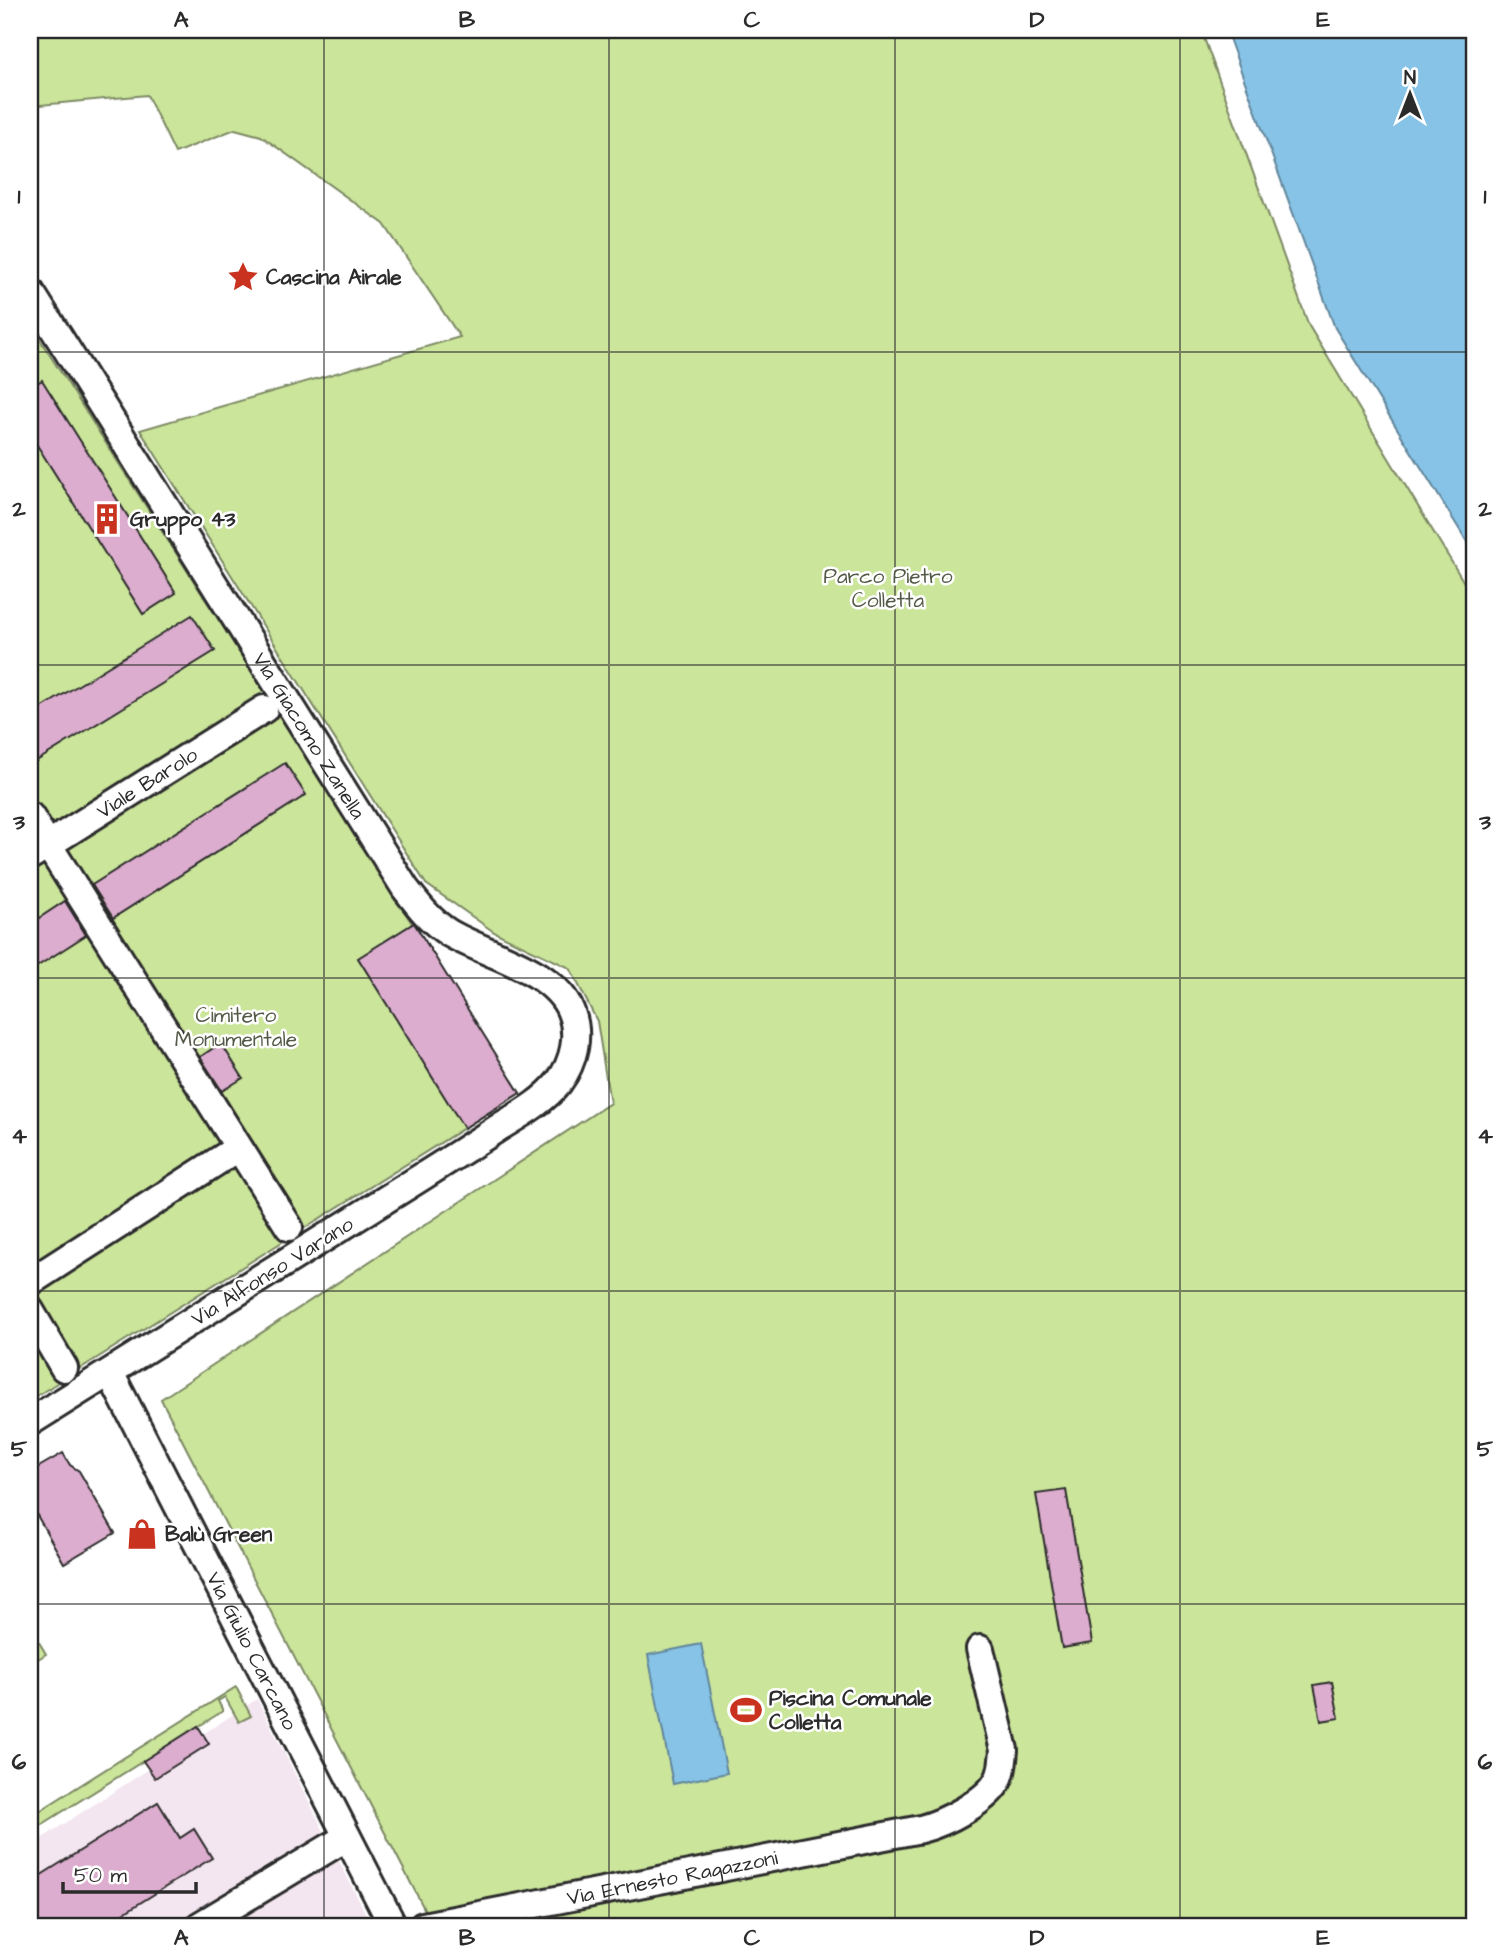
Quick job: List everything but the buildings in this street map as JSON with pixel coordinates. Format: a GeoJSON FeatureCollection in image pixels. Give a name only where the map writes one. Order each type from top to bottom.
{"type":"FeatureCollection","features":[{"type":"Feature","properties":{"kind":"street","name":"Via Giacomo Zanella"},"geometry":{"type":"LineString","coordinates":[[32,302],[405,888],[424,913],[449,933],[528,971],[548,983],[562,996],[575,1027],[575,1046],[570,1065],[547,1095],[513,1118]]}},
{"type":"Feature","properties":{"kind":"street","name":"Viale Barolo"},"geometry":{"type":"LineString","coordinates":[[39,850],[264,709]]}},
{"type":"Feature","properties":{"kind":"street"},"geometry":{"type":"LineString","coordinates":[[30,816],[39,850],[289,1227]]}},
{"type":"Feature","properties":{"kind":"street","name":"Via Alfonso Varano"},"geometry":{"type":"LineString","coordinates":[[30,1422],[513,1118]]}},
{"type":"Feature","properties":{"kind":"street"},"geometry":{"type":"LineString","coordinates":[[30,1282],[238,1148]]}},
{"type":"Feature","properties":{"kind":"street"},"geometry":{"type":"LineString","coordinates":[[30,1310],[64,1368]]}},
{"type":"Feature","properties":{"kind":"street","name":"Via Giulio Carcano"},"geometry":{"type":"LineString","coordinates":[[110,1373],[393,1926]]}},
{"type":"Feature","properties":{"kind":"street","name":"Via Ernesto Ragazzoni"},"geometry":{"type":"LineString","coordinates":[[423,1926],[921,1829],[949,1819],[989,1791],[999,1780],[1004,1750],[980,1649]]}},
{"type":"Feature","properties":{"kind":"street"},"geometry":{"type":"LineString","coordinates":[[199,1926],[347,1837]]}},
{"type":"Feature","properties":{"kind":"shaded area"},"geometry":{"type":"Polygon","coordinates":[[[257,1699],[372,1926],[30,1926],[30,1846],[257,1699]]]}},
{"type":"Feature","properties":{"kind":"green space","name":"Parco Pietro Colletta"},"geometry":{"type":"Polygon","coordinates":[[[30,30],[1201,30],[1309,326],[1474,599],[1474,1926],[433,1926],[161,1399],[610,1103],[597,1021],[570,968],[494,932],[426,884],[140,430],[460,337],[384,224],[261,136],[235,129],[175,153],[147,95],[30,106],[30,30]]]}},
{"type":"Feature","properties":{"kind":"green space","name":"Cimitero Monumentale"},"geometry":{"type":"Polygon","coordinates":[[[30,324],[520,1093],[30,1400],[30,324]]]}},
{"type":"Feature","properties":{"kind":"green space"},"geometry":{"type":"Polygon","coordinates":[[[30,1627],[46,1654],[30,1664],[30,1627]]]}},
{"type":"Feature","properties":{"kind":"green space"},"geometry":{"type":"Polygon","coordinates":[[[236,1687],[251,1716],[239,1722],[225,1697],[218,1701],[223,1711],[30,1832],[30,1817],[236,1687]]]}},
{"type":"Feature","properties":{"kind":"water"},"geometry":{"type":"Polygon","coordinates":[[[1226,30],[1474,30],[1474,553],[1335,328],[1226,30]]]}},
{"type":"Feature","properties":{"kind":"water"},"geometry":{"type":"Polygon","coordinates":[[[701,1644],[727,1773],[673,1784],[648,1655],[701,1644]]]}},
{"type":"Feature","properties":{"kind":"place","name":"Cascina Airale"},"geometry":{"type":"Point","coordinates":[243,277]}},
{"type":"Feature","properties":{"kind":"place","name":"Gruppo 43"},"geometry":{"type":"Point","coordinates":[107,519]}},
{"type":"Feature","properties":{"kind":"place","name":"Balù Green"},"geometry":{"type":"Point","coordinates":[142,1534]}},
{"type":"Feature","properties":{"kind":"place","name":"Piscina Comunale Colletta"},"geometry":{"type":"Point","coordinates":[746,1710]}}]}
